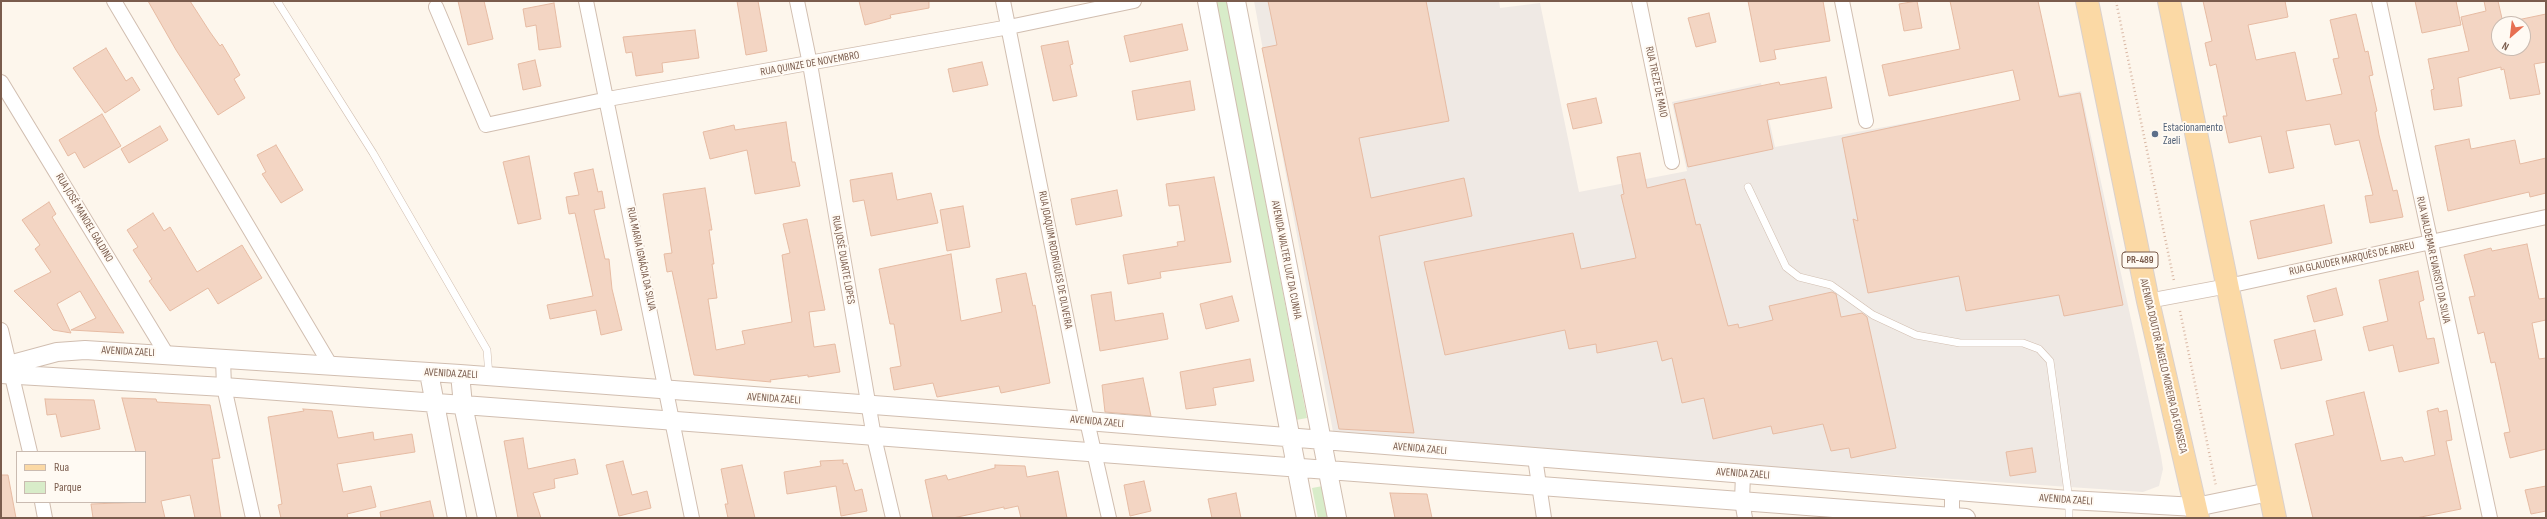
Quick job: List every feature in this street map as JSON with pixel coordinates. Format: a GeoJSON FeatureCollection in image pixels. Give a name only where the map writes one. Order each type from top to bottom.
{"type":"FeatureCollection","features":[{"type":"Feature","properties":{"kind":"main road","name":"AVENIDA DOUTOR ÂNGELO MOREIRA DA FONSECA"},"geometry":{"type":"LineString","coordinates":[[2087,1],[2148,301],[2197,512]]}},
{"type":"Feature","properties":{"kind":"main road"},"geometry":{"type":"LineString","coordinates":[[2169,1],[2275,518]]}},
{"type":"Feature","properties":{"kind":"street"},"geometry":{"type":"LineString","coordinates":[[114,1],[331,366]]}},
{"type":"Feature","properties":{"kind":"street","name":"RUA MARIA IGNÁCIA DA SILVA"},"geometry":{"type":"LineString","coordinates":[[586,1],[608,99],[668,391],[692,518]]}},
{"type":"Feature","properties":{"kind":"street","name":"RUA JOSÉ DUARTE LOPES"},"geometry":{"type":"LineString","coordinates":[[797,1],[810,64],[868,406],[892,518]]}},
{"type":"Feature","properties":{"kind":"street","name":"RUA JOAQUIM RODRIGUES DE OLIVEIRA"},"geometry":{"type":"LineString","coordinates":[[1003,1],[1087,421],[1109,518]]}},
{"type":"Feature","properties":{"kind":"street","name":"RUA QUINZE DE NOVEMBRO"},"geometry":{"type":"LineString","coordinates":[[436,7],[486,125],[608,99],[810,64],[1009,27],[1134,1]]}},
{"type":"Feature","properties":{"kind":"street"},"geometry":{"type":"LineString","coordinates":[[1207,1],[1291,439],[1295,467],[1306,518]]}},
{"type":"Feature","properties":{"kind":"street","name":"AVENIDA WALTER LUIZ DA CUNHA"},"geometry":{"type":"LineString","coordinates":[[1236,1],[1320,440],[1337,518]]}},
{"type":"Feature","properties":{"kind":"street","name":"RUA TREZE DE MAIO"},"geometry":{"type":"LineString","coordinates":[[1639,1],[1672,162]]}},
{"type":"Feature","properties":{"kind":"street"},"geometry":{"type":"LineString","coordinates":[[1842,1],[1866,121]]}},
{"type":"Feature","properties":{"kind":"street","name":"RUA WALDEMAR EVARISTO DA SILVA"},"geometry":{"type":"LineString","coordinates":[[2379,1],[2429,242],[2490,518]]}},
{"type":"Feature","properties":{"kind":"street","name":"RUA JOSÉ MANOEL GALDINO"},"geometry":{"type":"LineString","coordinates":[[1,82],[167,355]]}},
{"type":"Feature","properties":{"kind":"street","name":"RUA GLAUDER MARQUÊS DE ABREU"},"geometry":{"type":"LineString","coordinates":[[2148,301],[2228,286],[2546,217]]}},
{"type":"Feature","properties":{"kind":"street"},"geometry":{"type":"LineString","coordinates":[[1,330],[6,370],[30,451]]}},
{"type":"Feature","properties":{"kind":"street","name":"AVENIDA ZAELI"},"geometry":{"type":"LineString","coordinates":[[6,370],[57,352],[85,350],[489,376],[668,391],[1087,421],[1291,439],[1320,440],[1952,490],[2197,512],[2219,502],[2269,492]]}},
{"type":"Feature","properties":{"kind":"street"},"geometry":{"type":"LineString","coordinates":[[223,359],[224,387],[254,518]]}},
{"type":"Feature","properties":{"kind":"street"},"geometry":{"type":"LineString","coordinates":[[6,370],[874,437],[1537,486],[1744,510],[1957,518],[1952,490]]}},
{"type":"Feature","properties":{"kind":"street"},"geometry":{"type":"LineString","coordinates":[[428,373],[457,518]]}},
{"type":"Feature","properties":{"kind":"street"},"geometry":{"type":"LineString","coordinates":[[460,374],[463,405],[487,518]]}},
{"type":"Feature","properties":{"kind":"street"},"geometry":{"type":"LineString","coordinates":[[1534,458],[1537,486],[1544,518]]}},
{"type":"Feature","properties":{"kind":"street"},"geometry":{"type":"LineString","coordinates":[[1743,474],[1744,510]]}},
{"type":"Feature","properties":{"kind":"street"},"geometry":{"type":"LineString","coordinates":[[42,503],[45,518]]}},
{"type":"Feature","properties":{"kind":"lane"},"geometry":{"type":"LineString","coordinates":[[277,1],[373,153],[487,350],[489,376]]}},
{"type":"Feature","properties":{"kind":"lane"},"geometry":{"type":"LineString","coordinates":[[1748,187],[1786,267],[1799,277],[1831,285],[1873,315],[1916,335],[1960,343],[2023,343],[2039,349],[2050,361],[2069,500],[2069,518]]}},
{"type":"Feature","properties":{"kind":"path"},"geometry":{"type":"LineString","coordinates":[[2116,1],[2219,502]]}},
{"type":"Feature","properties":{"kind":"shaded area"},"geometry":{"type":"Polygon","coordinates":[[[1254,1],[1499,1],[1500,8],[1540,3],[1579,192],[1687,171],[1672,102],[1761,83],[1775,147],[2081,91],[2161,456],[2163,469],[2159,486],[2143,492],[1334,437],[1254,1]]]}},
{"type":"Feature","properties":{"kind":"green space"},"geometry":{"type":"Polygon","coordinates":[[[1216,1],[1227,1],[1307,418],[1296,420],[1216,1]]]}},
{"type":"Feature","properties":{"kind":"green space"},"geometry":{"type":"Polygon","coordinates":[[[1323,486],[1329,518],[1318,518],[1312,488],[1323,486]]]}},
{"type":"Feature","properties":{"kind":"building"},"geometry":{"type":"Polygon","coordinates":[[[148,1],[190,1],[210,32],[220,46],[222,44],[231,59],[240,75],[234,79],[245,98],[218,115],[176,50],[148,1]]]}},
{"type":"Feature","properties":{"kind":"building"},"geometry":{"type":"Polygon","coordinates":[[[458,1],[484,1],[493,39],[468,45],[458,1]]]}},
{"type":"Feature","properties":{"kind":"building"},"geometry":{"type":"Polygon","coordinates":[[[737,1],[758,1],[767,51],[746,55],[737,1]]]}},
{"type":"Feature","properties":{"kind":"building"},"geometry":{"type":"Polygon","coordinates":[[[859,1],[929,1],[929,8],[890,15],[891,18],[865,25],[859,1]]]}},
{"type":"Feature","properties":{"kind":"building"},"geometry":{"type":"Polygon","coordinates":[[[1268,1],[1426,1],[1449,121],[1359,138],[1371,198],[1464,178],[1472,216],[1379,236],[1414,433],[1339,429],[1262,48],[1277,45],[1268,1]]]}},
{"type":"Feature","properties":{"kind":"building"},"geometry":{"type":"Polygon","coordinates":[[[1748,1],[1823,1],[1830,41],[1774,50],[1776,59],[1760,62],[1748,1]]]}},
{"type":"Feature","properties":{"kind":"building"},"geometry":{"type":"Polygon","coordinates":[[[1917,1],[1922,28],[1904,31],[1899,4],[1917,1]]]}},
{"type":"Feature","properties":{"kind":"building"},"geometry":{"type":"Polygon","coordinates":[[[1950,1],[2038,1],[2059,97],[2080,93],[2123,305],[2064,316],[2059,295],[1966,311],[1959,276],[1868,293],[1853,219],[1858,221],[1842,138],[2020,100],[2013,70],[1889,96],[1882,65],[1960,49],[1950,1]]]}},
{"type":"Feature","properties":{"kind":"building"},"geometry":{"type":"Polygon","coordinates":[[[2203,1],[2285,1],[2288,17],[2248,25],[2256,60],[2295,52],[2306,101],[2342,94],[2333,59],[2339,58],[2330,20],[2356,14],[2365,52],[2368,51],[2373,75],[2369,76],[2377,111],[2375,112],[2379,135],[2393,191],[2397,190],[2403,217],[2370,223],[2365,196],[2373,195],[2359,140],[2335,145],[2330,124],[2286,131],[2294,168],[2269,173],[2261,136],[2229,143],[2223,116],[2227,116],[2216,64],[2210,66],[2205,43],[2212,41],[2203,1]]]}},
{"type":"Feature","properties":{"kind":"building"},"geometry":{"type":"Polygon","coordinates":[[[2415,1],[2456,1],[2461,25],[2422,33],[2415,1]]]}},
{"type":"Feature","properties":{"kind":"building"},"geometry":{"type":"Polygon","coordinates":[[[2484,1],[2498,1],[2501,16],[2491,16],[2491,56],[2531,56],[2531,17],[2546,14],[2546,62],[2534,64],[2540,94],[2510,99],[2504,69],[2501,70],[2501,67],[2458,78],[2462,106],[2434,110],[2431,90],[2434,89],[2428,59],[2469,51],[2461,17],[2486,11],[2484,1]]]}},
{"type":"Feature","properties":{"kind":"building"},"geometry":{"type":"Polygon","coordinates":[[[554,3],[561,47],[539,50],[536,25],[526,27],[523,9],[554,3]]]}},
{"type":"Feature","properties":{"kind":"building"},"geometry":{"type":"Polygon","coordinates":[[[1709,13],[1716,42],[1696,47],[1688,18],[1709,13]]]}},
{"type":"Feature","properties":{"kind":"building"},"geometry":{"type":"Polygon","coordinates":[[[1182,24],[1188,50],[1130,62],[1124,36],[1182,24]]]}},
{"type":"Feature","properties":{"kind":"building"},"geometry":{"type":"Polygon","coordinates":[[[695,30],[699,58],[662,63],[663,72],[636,76],[632,52],[626,53],[623,37],[695,30]]]}},
{"type":"Feature","properties":{"kind":"building"},"geometry":{"type":"Polygon","coordinates":[[[1068,41],[1073,64],[1070,65],[1077,96],[1053,101],[1041,46],[1068,41]]]}},
{"type":"Feature","properties":{"kind":"building"},"geometry":{"type":"Polygon","coordinates":[[[106,48],[126,81],[132,77],[140,90],[105,113],[73,68],[106,48]]]}},
{"type":"Feature","properties":{"kind":"building"},"geometry":{"type":"Polygon","coordinates":[[[535,60],[541,86],[523,90],[518,64],[535,60]]]}},
{"type":"Feature","properties":{"kind":"building"},"geometry":{"type":"Polygon","coordinates":[[[982,62],[988,85],[953,92],[948,69],[982,62]]]}},
{"type":"Feature","properties":{"kind":"building"},"geometry":{"type":"Polygon","coordinates":[[[1826,77],[1832,108],[1767,120],[1773,149],[1688,167],[1674,104],[1779,82],[1780,85],[1826,77]]]}},
{"type":"Feature","properties":{"kind":"building"},"geometry":{"type":"Polygon","coordinates":[[[1190,81],[1195,110],[1137,120],[1132,91],[1190,81]]]}},
{"type":"Feature","properties":{"kind":"building"},"geometry":{"type":"Polygon","coordinates":[[[1596,98],[1602,123],[1573,129],[1567,104],[1596,98]]]}},
{"type":"Feature","properties":{"kind":"building"},"geometry":{"type":"Polygon","coordinates":[[[102,114],[121,146],[84,168],[75,152],[68,156],[59,140],[102,114]]]}},
{"type":"Feature","properties":{"kind":"building"},"geometry":{"type":"Polygon","coordinates":[[[786,122],[792,162],[795,162],[800,186],[755,194],[747,150],[710,159],[703,132],[734,125],[735,130],[786,122]]]}},
{"type":"Feature","properties":{"kind":"building"},"geometry":{"type":"Polygon","coordinates":[[[160,126],[168,140],[129,163],[121,149],[160,126]]]}},
{"type":"Feature","properties":{"kind":"building"},"geometry":{"type":"Polygon","coordinates":[[[2469,139],[2471,149],[2515,140],[2520,164],[2546,158],[2546,193],[2530,197],[2529,192],[2448,211],[2435,146],[2469,139]]]}},
{"type":"Feature","properties":{"kind":"building"},"geometry":{"type":"Polygon","coordinates":[[[276,145],[303,190],[281,203],[262,174],[266,172],[257,155],[276,145]]]}},
{"type":"Feature","properties":{"kind":"building"},"geometry":{"type":"Polygon","coordinates":[[[1640,153],[1647,188],[1685,179],[1696,225],[1700,224],[1728,326],[1738,324],[1739,328],[1773,320],[1769,306],[1832,292],[1836,294],[1841,317],[1862,313],[1867,317],[1896,448],[1851,458],[1849,448],[1831,451],[1823,424],[1773,434],[1771,426],[1713,439],[1704,398],[1682,403],[1672,358],[1662,361],[1657,341],[1597,353],[1596,344],[1569,349],[1565,330],[1445,355],[1424,262],[1573,233],[1581,269],[1636,258],[1621,195],[1624,194],[1617,157],[1640,153]]]}},
{"type":"Feature","properties":{"kind":"building"},"geometry":{"type":"Polygon","coordinates":[[[529,156],[541,219],[518,224],[503,162],[529,156]]]}},
{"type":"Feature","properties":{"kind":"building"},"geometry":{"type":"Polygon","coordinates":[[[593,169],[598,192],[602,191],[605,208],[594,210],[605,259],[609,259],[612,289],[622,330],[601,335],[596,310],[550,319],[547,305],[593,296],[575,213],[569,214],[566,197],[579,195],[574,173],[593,169]]]}},
{"type":"Feature","properties":{"kind":"building"},"geometry":{"type":"Polygon","coordinates":[[[892,173],[897,200],[931,193],[938,223],[871,236],[864,200],[853,202],[850,180],[892,173]]]}},
{"type":"Feature","properties":{"kind":"building"},"geometry":{"type":"Polygon","coordinates":[[[1214,177],[1231,262],[1160,272],[1161,278],[1128,284],[1123,255],[1178,246],[1177,242],[1185,241],[1179,205],[1169,206],[1166,184],[1214,177]]]}},
{"type":"Feature","properties":{"kind":"building"},"geometry":{"type":"Polygon","coordinates":[[[705,188],[712,230],[709,230],[717,298],[708,299],[716,350],[745,344],[742,331],[792,322],[782,255],[790,253],[783,224],[807,219],[825,310],[809,312],[814,347],[835,344],[840,372],[808,377],[808,375],[770,380],[771,382],[694,375],[672,271],[667,272],[664,254],[672,253],[663,194],[705,188]]]}},
{"type":"Feature","properties":{"kind":"building"},"geometry":{"type":"Polygon","coordinates":[[[1117,190],[1122,216],[1076,225],[1071,199],[1117,190]]]}},
{"type":"Feature","properties":{"kind":"building"},"geometry":{"type":"Polygon","coordinates":[[[49,202],[56,214],[52,217],[124,333],[71,330],[96,318],[80,291],[57,304],[71,333],[53,330],[14,291],[51,272],[35,249],[40,245],[22,220],[49,202]]]}},
{"type":"Feature","properties":{"kind":"building"},"geometry":{"type":"Polygon","coordinates":[[[2324,205],[2332,243],[2258,259],[2250,221],[2324,205]]]}},
{"type":"Feature","properties":{"kind":"building"},"geometry":{"type":"Polygon","coordinates":[[[963,206],[970,247],[947,251],[940,210],[963,206]]]}},
{"type":"Feature","properties":{"kind":"building"},"geometry":{"type":"Polygon","coordinates":[[[153,213],[164,231],[170,227],[197,272],[242,245],[262,278],[218,304],[208,288],[170,311],[149,281],[152,279],[133,250],[138,247],[127,230],[153,213]]]}},
{"type":"Feature","properties":{"kind":"building"},"geometry":{"type":"Polygon","coordinates":[[[2527,244],[2539,299],[2546,298],[2546,320],[2532,323],[2539,359],[2546,358],[2546,449],[2510,458],[2504,433],[2510,432],[2495,362],[2491,363],[2484,332],[2478,334],[2469,297],[2475,296],[2464,255],[2491,248],[2492,251],[2527,244]]]}},
{"type":"Feature","properties":{"kind":"building"},"geometry":{"type":"Polygon","coordinates":[[[951,254],[961,321],[1002,312],[996,279],[1026,273],[1033,306],[1035,305],[1050,383],[1001,393],[999,386],[937,397],[933,383],[894,390],[890,368],[901,366],[894,324],[890,324],[879,269],[951,254]]]}},
{"type":"Feature","properties":{"kind":"building"},"geometry":{"type":"Polygon","coordinates":[[[2418,271],[2424,300],[2419,302],[2427,339],[2434,338],[2439,363],[2399,372],[2393,345],[2369,351],[2363,327],[2388,321],[2379,280],[2418,271]]]}},
{"type":"Feature","properties":{"kind":"building"},"geometry":{"type":"Polygon","coordinates":[[[2336,288],[2343,315],[2314,322],[2307,296],[2336,288]]]}},
{"type":"Feature","properties":{"kind":"building"},"geometry":{"type":"Polygon","coordinates":[[[1111,292],[1115,321],[1163,313],[1168,339],[1100,351],[1091,295],[1111,292]]]}},
{"type":"Feature","properties":{"kind":"building"},"geometry":{"type":"Polygon","coordinates":[[[1232,296],[1239,321],[1206,329],[1200,304],[1232,296]]]}},
{"type":"Feature","properties":{"kind":"building"},"geometry":{"type":"Polygon","coordinates":[[[2315,330],[2322,360],[2281,369],[2274,340],[2315,330]]]}},
{"type":"Feature","properties":{"kind":"building"},"geometry":{"type":"Polygon","coordinates":[[[1250,359],[1254,381],[1213,388],[1216,405],[1186,409],[1180,372],[1250,359]]]}},
{"type":"Feature","properties":{"kind":"building"},"geometry":{"type":"Polygon","coordinates":[[[1143,378],[1151,416],[1105,412],[1102,385],[1143,378]]]}},
{"type":"Feature","properties":{"kind":"building"},"geometry":{"type":"Polygon","coordinates":[[[2364,392],[2381,461],[2402,457],[2404,462],[2435,455],[2427,411],[2438,408],[2439,412],[2447,410],[2452,440],[2446,441],[2461,509],[2416,518],[2313,518],[2295,444],[2334,435],[2326,401],[2364,392]]]}},
{"type":"Feature","properties":{"kind":"building"},"geometry":{"type":"Polygon","coordinates":[[[122,398],[156,399],[157,402],[210,405],[220,458],[212,459],[221,518],[195,518],[190,495],[161,501],[165,518],[93,518],[91,504],[146,503],[146,451],[136,451],[122,398]]]}},
{"type":"Feature","properties":{"kind":"building"},"geometry":{"type":"Polygon","coordinates":[[[45,399],[94,400],[100,429],[61,437],[56,414],[47,415],[45,399]]]}},
{"type":"Feature","properties":{"kind":"building"},"geometry":{"type":"Polygon","coordinates":[[[303,409],[332,411],[338,438],[373,432],[374,440],[412,434],[415,452],[337,464],[343,492],[371,486],[376,507],[347,514],[348,518],[281,518],[278,505],[282,504],[268,417],[304,411],[303,409]]]}},
{"type":"Feature","properties":{"kind":"building"},"geometry":{"type":"Polygon","coordinates":[[[523,438],[528,469],[575,459],[578,474],[554,479],[555,488],[533,493],[541,518],[518,518],[504,441],[523,438]]]}},
{"type":"Feature","properties":{"kind":"building"},"geometry":{"type":"Polygon","coordinates":[[[2032,448],[2036,472],[2010,476],[2006,452],[2032,448]]]}},
{"type":"Feature","properties":{"kind":"building"},"geometry":{"type":"Polygon","coordinates":[[[843,460],[843,464],[847,463],[855,491],[862,489],[867,511],[841,516],[836,486],[787,494],[784,472],[821,466],[820,461],[843,460]]]}},
{"type":"Feature","properties":{"kind":"building"},"geometry":{"type":"Polygon","coordinates":[[[623,461],[632,495],[647,491],[651,508],[619,516],[606,465],[623,461]]]}},
{"type":"Feature","properties":{"kind":"building"},"geometry":{"type":"Polygon","coordinates":[[[742,465],[755,518],[728,518],[725,504],[728,504],[721,469],[742,465]]]}},
{"type":"Feature","properties":{"kind":"building"},"geometry":{"type":"Polygon","coordinates":[[[995,465],[1025,466],[1027,477],[1058,471],[1067,518],[1021,518],[1018,506],[1004,509],[1004,507],[953,518],[933,518],[925,480],[946,475],[948,480],[995,468],[995,465]]]}},
{"type":"Feature","properties":{"kind":"building"},"geometry":{"type":"Polygon","coordinates":[[[1,475],[8,475],[16,518],[1,518],[1,475]]]}},
{"type":"Feature","properties":{"kind":"building"},"geometry":{"type":"Polygon","coordinates":[[[1144,481],[1151,511],[1130,516],[1124,485],[1144,481]]]}},
{"type":"Feature","properties":{"kind":"building"},"geometry":{"type":"Polygon","coordinates":[[[2546,486],[2546,511],[2531,514],[2525,490],[2546,486]]]}},
{"type":"Feature","properties":{"kind":"building"},"geometry":{"type":"Polygon","coordinates":[[[1236,493],[1241,518],[1212,518],[1208,499],[1236,493]]]}},
{"type":"Feature","properties":{"kind":"building"},"geometry":{"type":"Polygon","coordinates":[[[1390,493],[1427,494],[1432,518],[1395,518],[1390,493]]]}},
{"type":"Feature","properties":{"kind":"building"},"geometry":{"type":"Polygon","coordinates":[[[430,501],[434,518],[381,518],[380,512],[430,501]]]}},
{"type":"Feature","properties":{"kind":"place","name":"Estacionamento Zaeli"},"geometry":{"type":"Point","coordinates":[2155,134]}}]}
